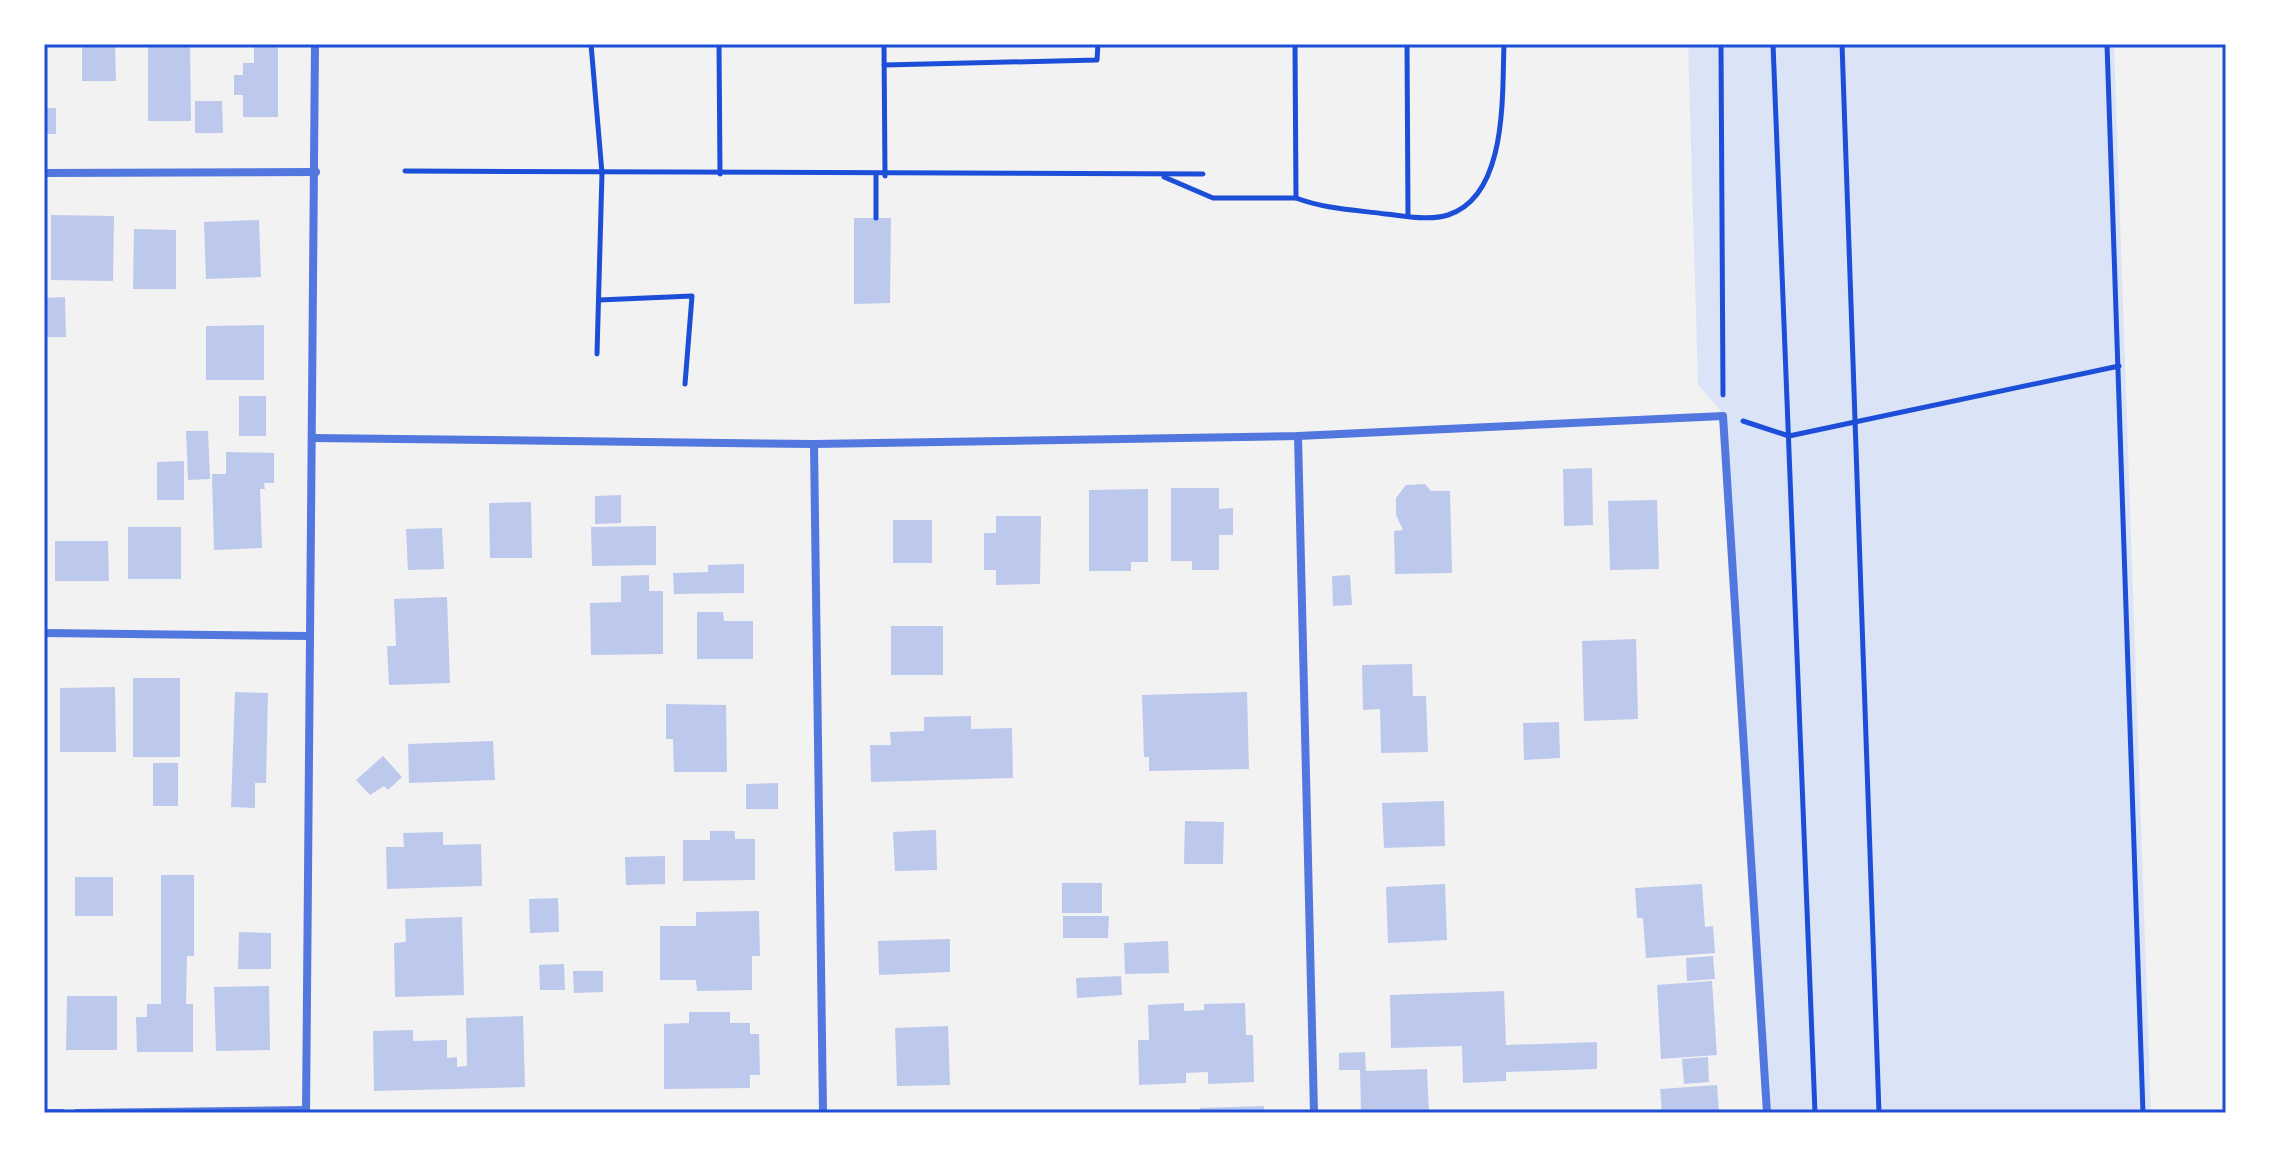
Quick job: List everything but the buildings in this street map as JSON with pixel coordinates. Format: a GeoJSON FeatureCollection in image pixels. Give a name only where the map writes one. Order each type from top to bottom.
{"type":"FeatureCollection","features":[{"type":"Feature","properties":{"kind":"street"},"geometry":{"type":"LineString","coordinates":[[77,1113],[306,1112],[315,44]]}},
{"type":"Feature","properties":{"kind":"street"},"geometry":{"type":"LineString","coordinates":[[44,173],[316,172]]}},
{"type":"Feature","properties":{"kind":"street"},"geometry":{"type":"LineString","coordinates":[[312,438],[814,444],[1298,436],[1723,416],[1767,1113]]}},
{"type":"Feature","properties":{"kind":"street"},"geometry":{"type":"LineString","coordinates":[[1298,436],[1314,1113]]}},
{"type":"Feature","properties":{"kind":"street"},"geometry":{"type":"LineString","coordinates":[[814,444],[823,1113]]}},
{"type":"Feature","properties":{"kind":"street"},"geometry":{"type":"LineString","coordinates":[[44,633],[309,636]]}},
{"type":"Feature","properties":{"kind":"street"},"geometry":{"type":"LineString","coordinates":[[44,1113],[62,1113]]}},
{"type":"Feature","properties":{"kind":"path"},"geometry":{"type":"LineString","coordinates":[[591,44],[602,173],[597,354]]}},
{"type":"Feature","properties":{"kind":"path"},"geometry":{"type":"LineString","coordinates":[[719,44],[720,174]]}},
{"type":"Feature","properties":{"kind":"path"},"geometry":{"type":"LineString","coordinates":[[884,44],[885,176]]}},
{"type":"Feature","properties":{"kind":"path"},"geometry":{"type":"LineString","coordinates":[[884,65],[1097,60],[1098,44]]}},
{"type":"Feature","properties":{"kind":"path"},"geometry":{"type":"LineString","coordinates":[[1295,44],[1296,198]]}},
{"type":"Feature","properties":{"kind":"path"},"geometry":{"type":"LineString","coordinates":[[1407,44],[1408,216]]}},
{"type":"Feature","properties":{"kind":"path"},"geometry":{"type":"LineString","coordinates":[[1156,175],[1213,198],[1296,198],[1317,206],[1444,217],[1462,210],[1480,191],[1496,148],[1504,44]]}},
{"type":"Feature","properties":{"kind":"path"},"geometry":{"type":"LineString","coordinates":[[1721,44],[1723,416],[1789,436],[2119,366]]}},
{"type":"Feature","properties":{"kind":"path"},"geometry":{"type":"LineString","coordinates":[[1773,44],[1815,1113]]}},
{"type":"Feature","properties":{"kind":"path"},"geometry":{"type":"LineString","coordinates":[[1842,44],[1879,1113]]}},
{"type":"Feature","properties":{"kind":"path"},"geometry":{"type":"LineString","coordinates":[[2107,44],[2143,1113]]}},
{"type":"Feature","properties":{"kind":"path"},"geometry":{"type":"LineString","coordinates":[[405,171],[876,176],[1203,174]]}},
{"type":"Feature","properties":{"kind":"path"},"geometry":{"type":"LineString","coordinates":[[876,176],[876,218]]}},
{"type":"Feature","properties":{"kind":"path"},"geometry":{"type":"LineString","coordinates":[[599,300],[692,296],[685,384]]}},
{"type":"Feature","properties":{"kind":"shaded area"},"geometry":{"type":"Polygon","coordinates":[[[1688,44],[2114,44],[2151,1113],[1765,1113],[1724,415],[1698,385],[1688,44]]]}}]}
